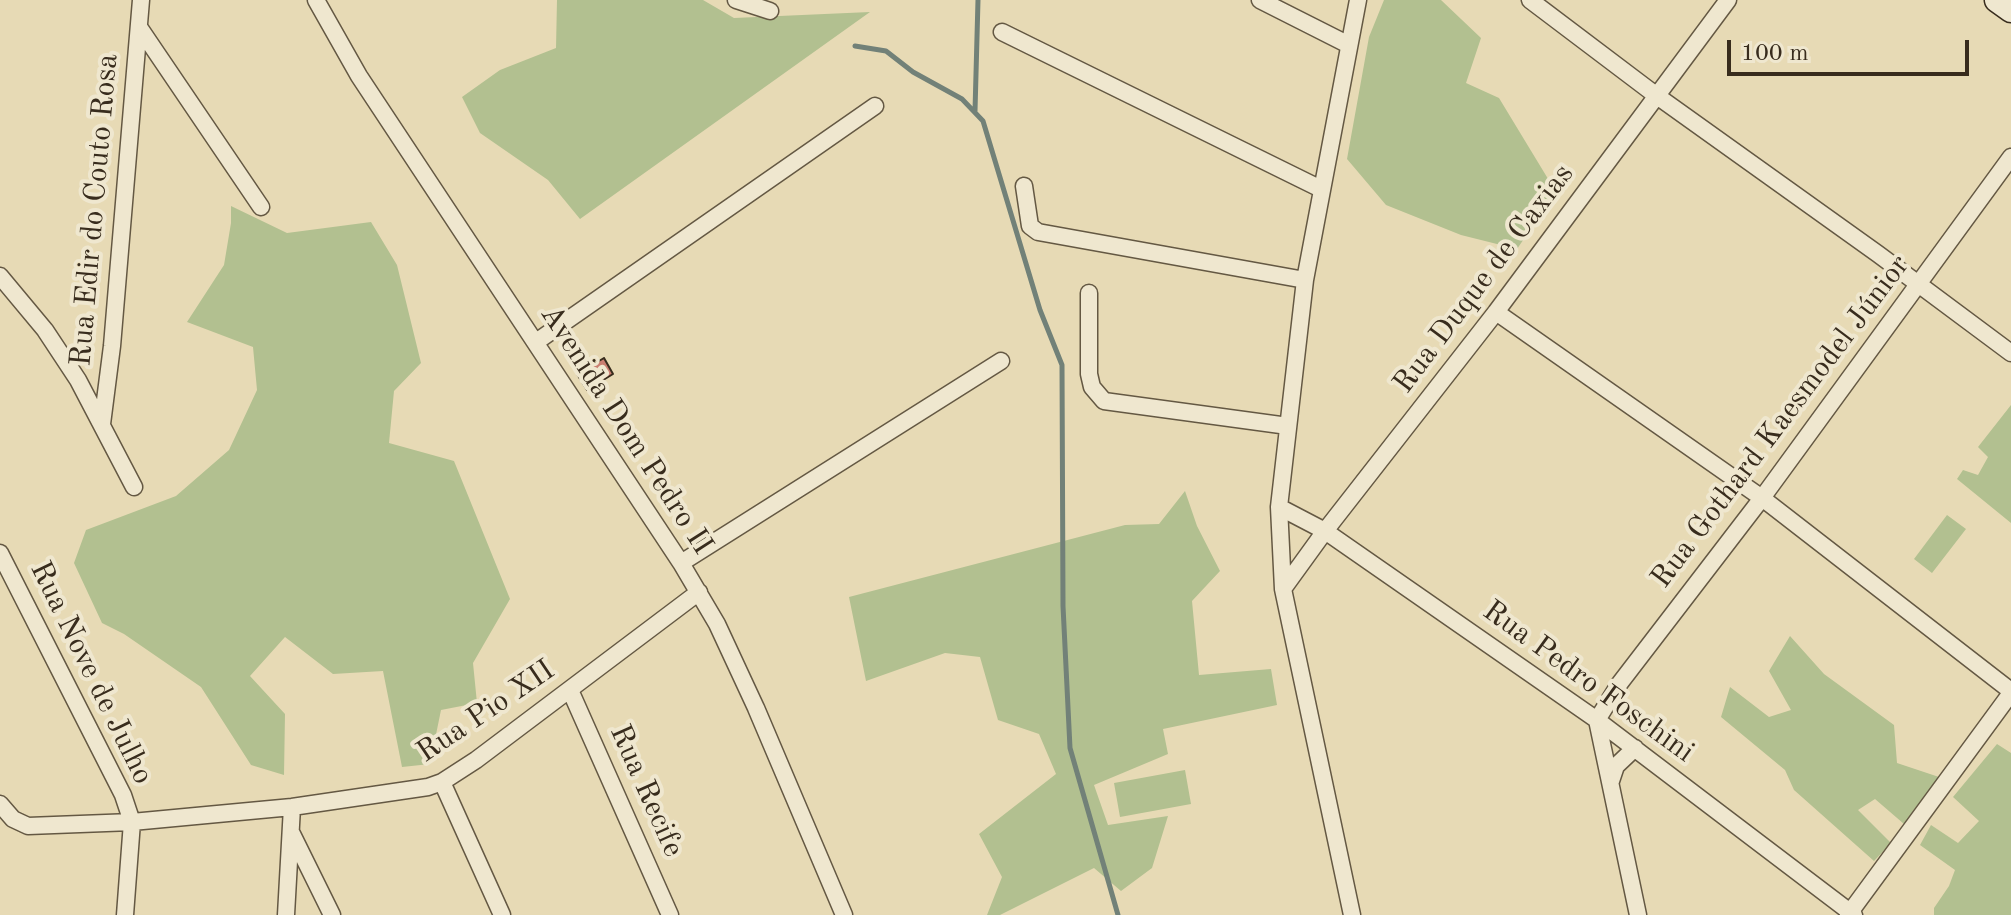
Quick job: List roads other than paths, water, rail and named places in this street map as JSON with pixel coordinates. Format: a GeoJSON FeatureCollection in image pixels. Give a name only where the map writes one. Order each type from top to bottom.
{"type":"FeatureCollection","features":[{"type":"Feature","properties":{"kind":"street","name":"Rua Edir do Couto Rosa"},"geometry":{"type":"LineString","coordinates":[[102,424],[112,346],[141,0]]}},
{"type":"Feature","properties":{"kind":"street","name":"Avenida Dom Pedro II"},"geometry":{"type":"LineString","coordinates":[[316,0],[359,76],[699,592],[756,708],[844,915]]}},
{"type":"Feature","properties":{"kind":"street"},"geometry":{"type":"LineString","coordinates":[[736,0],[770,11]]}},
{"type":"Feature","properties":{"kind":"street"},"geometry":{"type":"LineString","coordinates":[[1260,0],[1349,45]]}},
{"type":"Feature","properties":{"kind":"street"},"geometry":{"type":"LineString","coordinates":[[1352,915],[1283,589],[1279,507],[1305,280],[1358,0]]}},
{"type":"Feature","properties":{"kind":"street"},"geometry":{"type":"LineString","coordinates":[[1530,0],[2011,353]]}},
{"type":"Feature","properties":{"kind":"street","name":"Rua Duque de Caxias"},"geometry":{"type":"LineString","coordinates":[[1283,589],[1496,312],[1728,0]]}},
{"type":"Feature","properties":{"kind":"street"},"geometry":{"type":"LineString","coordinates":[[1997,0],[2011,10]]}},
{"type":"Feature","properties":{"kind":"street"},"geometry":{"type":"LineString","coordinates":[[139,27],[261,207]]}},
{"type":"Feature","properties":{"kind":"street"},"geometry":{"type":"LineString","coordinates":[[1002,32],[1321,189]]}},
{"type":"Feature","properties":{"kind":"street"},"geometry":{"type":"LineString","coordinates":[[536,342],[875,106]]}},
{"type":"Feature","properties":{"kind":"street","name":"Rua Gothard Kaesmodel Júnior"},"geometry":{"type":"LineString","coordinates":[[1597,720],[1620,683],[1762,498],[2011,157]]}},
{"type":"Feature","properties":{"kind":"street"},"geometry":{"type":"LineString","coordinates":[[1024,186],[1030,226],[1038,232],[1305,280]]}},
{"type":"Feature","properties":{"kind":"street"},"geometry":{"type":"LineString","coordinates":[[0,276],[45,330],[78,380],[134,487]]}},
{"type":"Feature","properties":{"kind":"street"},"geometry":{"type":"LineString","coordinates":[[1089,293],[1089,374],[1092,387],[1104,401],[1288,426]]}},
{"type":"Feature","properties":{"kind":"street"},"geometry":{"type":"LineString","coordinates":[[1496,312],[1762,498],[2011,692],[1851,914]]}},
{"type":"Feature","properties":{"kind":"street"},"geometry":{"type":"LineString","coordinates":[[681,563],[1001,361]]}},
{"type":"Feature","properties":{"kind":"street","name":"Rua Pedro Foschini"},"geometry":{"type":"LineString","coordinates":[[1279,507],[1325,531],[1597,720],[1851,914]]}},
{"type":"Feature","properties":{"kind":"street","name":"Rua Nove de Julho"},"geometry":{"type":"LineString","coordinates":[[0,553],[108,763],[132,822],[125,915]]}},
{"type":"Feature","properties":{"kind":"street","name":"Rua Pio XII"},"geometry":{"type":"LineString","coordinates":[[0,804],[13,819],[28,826],[132,822],[292,807],[428,787],[442,782],[570,690],[699,592]]}},
{"type":"Feature","properties":{"kind":"street","name":"Rua Recife"},"geometry":{"type":"LineString","coordinates":[[570,690],[670,915]]}},
{"type":"Feature","properties":{"kind":"street"},"geometry":{"type":"LineString","coordinates":[[1597,720],[1638,915]]}},
{"type":"Feature","properties":{"kind":"street"},"geometry":{"type":"LineString","coordinates":[[1611,782],[1616,766],[1635,748]]}},
{"type":"Feature","properties":{"kind":"street"},"geometry":{"type":"LineString","coordinates":[[442,782],[502,915]]}},
{"type":"Feature","properties":{"kind":"street"},"geometry":{"type":"LineString","coordinates":[[286,915],[292,807]]}},
{"type":"Feature","properties":{"kind":"street"},"geometry":{"type":"LineString","coordinates":[[291,830],[332,915]]}},
{"type":"Feature","properties":{"kind":"waterway"},"geometry":{"type":"LineString","coordinates":[[975,111],[978,0]]}},
{"type":"Feature","properties":{"kind":"waterway"},"geometry":{"type":"LineString","coordinates":[[855,46],[886,51],[913,72],[962,99],[983,121],[1040,310],[1062,365],[1063,606],[1070,748],[1118,915]]}}]}
